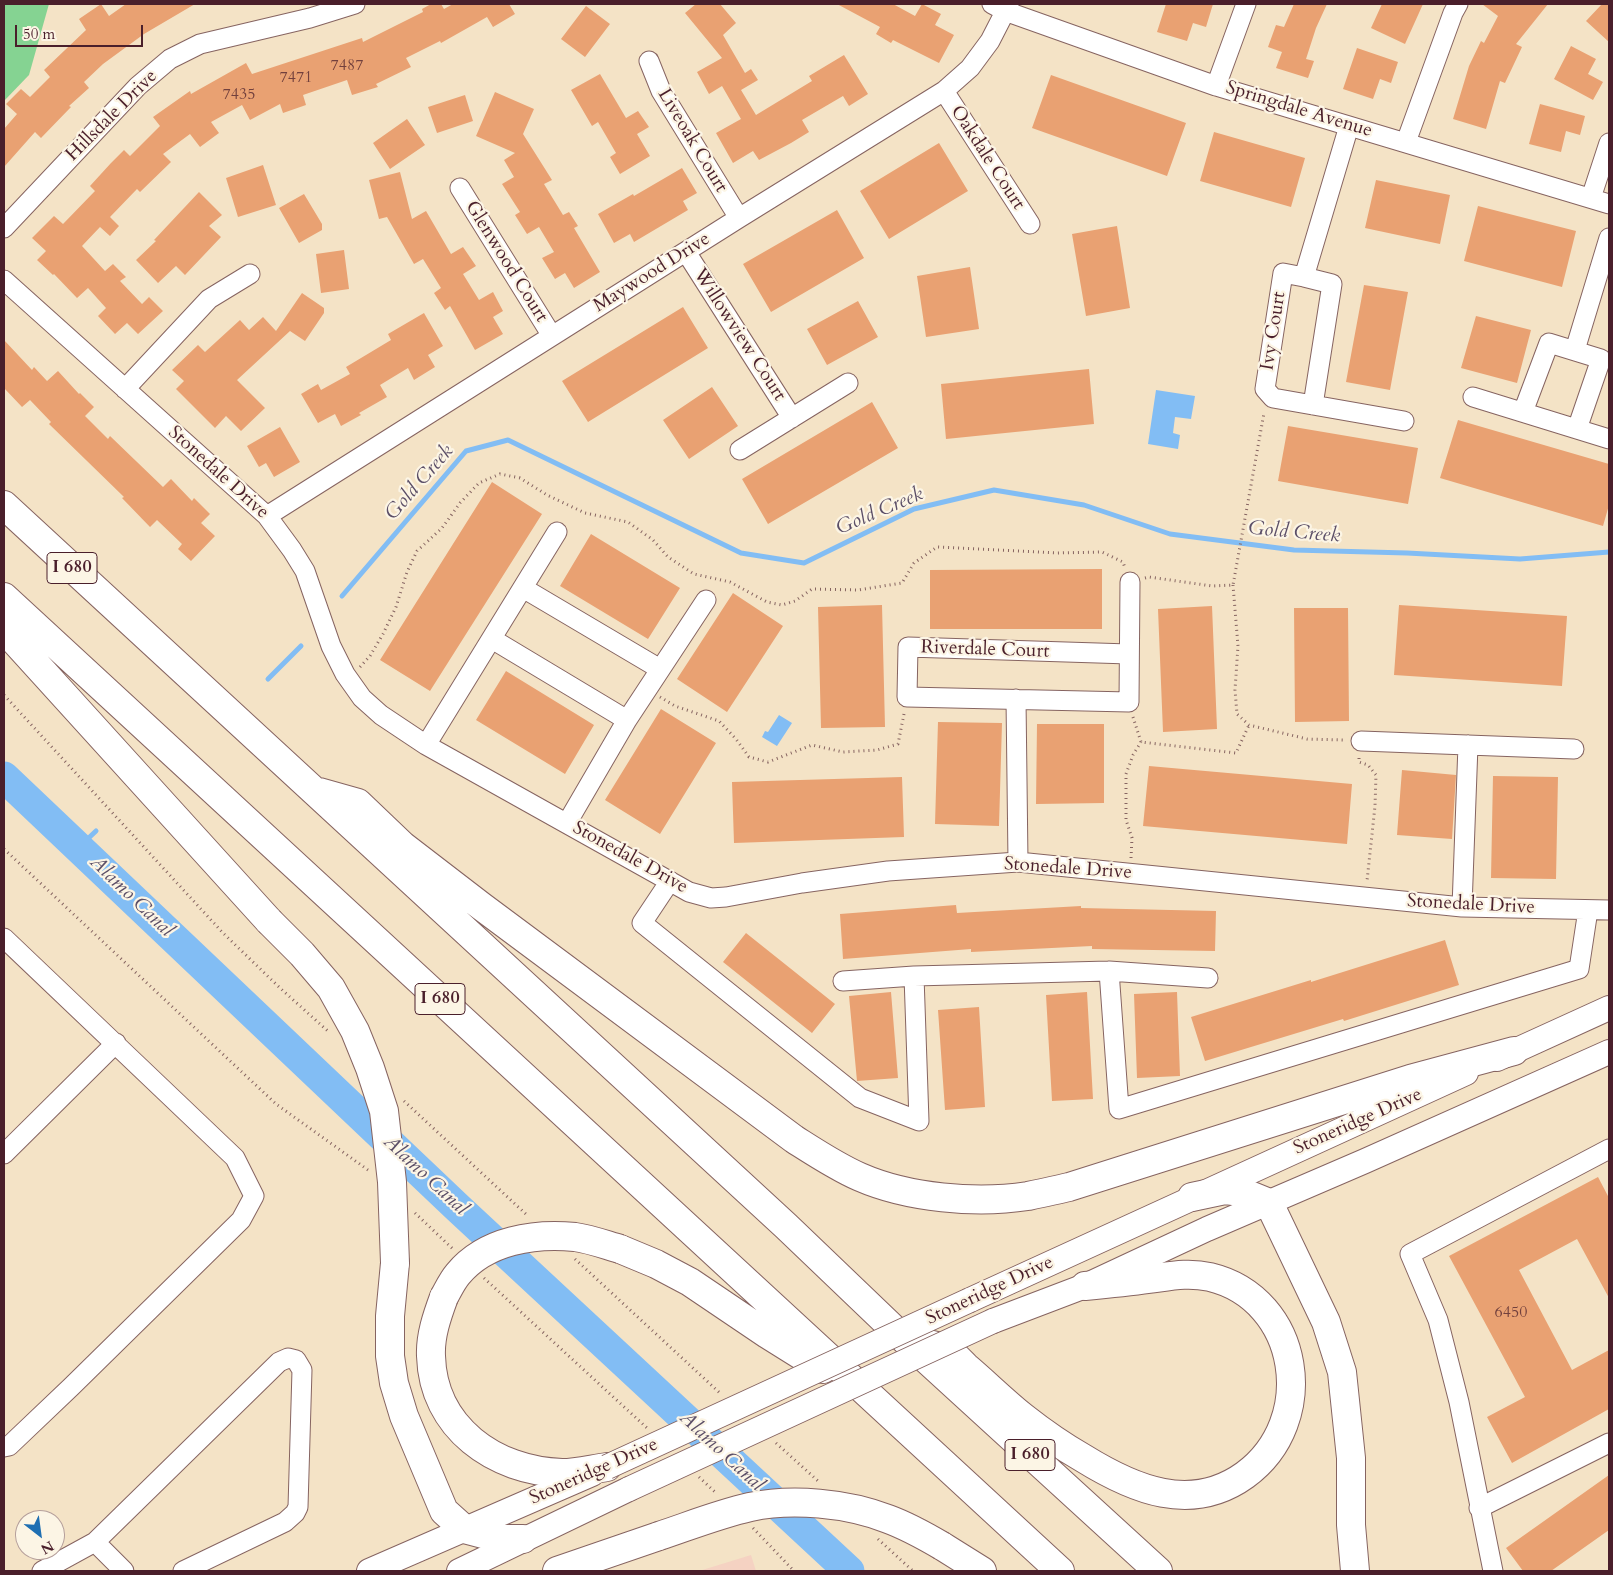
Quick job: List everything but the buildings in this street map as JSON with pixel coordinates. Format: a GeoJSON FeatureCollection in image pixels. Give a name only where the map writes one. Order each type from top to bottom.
{"type":"FeatureCollection","features":[{"type":"Feature","properties":{"kind":"highway","name":"I 680"},"geometry":{"type":"LineString","coordinates":[[4,505],[779,1219],[903,1338],[1158,1571]]}},
{"type":"Feature","properties":{"kind":"highway","name":"I 680"},"geometry":{"type":"LineString","coordinates":[[4,597],[1060,1571]]}},
{"type":"Feature","properties":{"kind":"highway"},"geometry":{"type":"LineString","coordinates":[[4,629],[331,988],[355,1031],[370,1068],[384,1112],[392,1182],[395,1263],[390,1316],[390,1356],[394,1383],[407,1425],[444,1511],[464,1529],[502,1539],[522,1539]]}},
{"type":"Feature","properties":{"kind":"highway"},"geometry":{"type":"LineString","coordinates":[[313,790],[358,803],[403,846],[794,1139],[861,1178],[900,1190],[941,1197],[984,1198],[1027,1196],[1069,1187],[1410,1079],[1514,1051]]}},
{"type":"Feature","properties":{"kind":"highway"},"geometry":{"type":"LineString","coordinates":[[1192,1197],[1225,1190],[1242,1192],[1269,1203],[1326,1322],[1342,1372],[1351,1458],[1351,1526],[1355,1571]]}},
{"type":"Feature","properties":{"kind":"highway"},"geometry":{"type":"LineString","coordinates":[[607,1467],[563,1473],[535,1470],[508,1463],[484,1451],[464,1434],[447,1413],[436,1387],[431,1356],[434,1326],[444,1297],[458,1274],[479,1256],[506,1242],[538,1236],[577,1238],[620,1250],[656,1264],[690,1282],[767,1334],[876,1400]]}},
{"type":"Feature","properties":{"kind":"highway"},"geometry":{"type":"LineString","coordinates":[[903,1338],[946,1349],[1023,1418],[1105,1472],[1138,1487],[1163,1494],[1189,1495],[1219,1488],[1245,1475],[1266,1455],[1283,1428],[1291,1398],[1291,1370],[1285,1344],[1275,1323],[1259,1304],[1237,1287],[1210,1277],[1181,1274],[1085,1286]]}},
{"type":"Feature","properties":{"kind":"highway"},"geometry":{"type":"LineString","coordinates":[[557,1571],[750,1507],[786,1502],[822,1504],[886,1518],[914,1530],[982,1571]]}},
{"type":"Feature","properties":{"kind":"main road","name":"Stoneridge Drive"},"geometry":{"type":"LineString","coordinates":[[369,1571],[607,1467],[1192,1197],[1609,1008]]}},
{"type":"Feature","properties":{"kind":"main road","name":"Stoneridge Drive"},"geometry":{"type":"LineString","coordinates":[[459,1571],[522,1539],[993,1321],[1085,1286],[1207,1229],[1609,1052]]}},
{"type":"Feature","properties":{"kind":"street","name":"Hillsdale Drive"},"geometry":{"type":"LineString","coordinates":[[4,228],[138,86],[170,59],[200,44],[310,18],[355,4]]}},
{"type":"Feature","properties":{"kind":"street"},"geometry":{"type":"LineString","coordinates":[[1216,86],[1246,4]]}},
{"type":"Feature","properties":{"kind":"street"},"geometry":{"type":"LineString","coordinates":[[1406,142],[1453,13],[1458,4]]}},
{"type":"Feature","properties":{"kind":"street","name":"Springdale Avenue"},"geometry":{"type":"LineString","coordinates":[[1002,6],[1216,86],[1609,204]]}},
{"type":"Feature","properties":{"kind":"street","name":"Maywood Drive"},"geometry":{"type":"LineString","coordinates":[[267,516],[944,91],[970,68],[990,42],[1002,6]]}},
{"type":"Feature","properties":{"kind":"street","name":"Liveoak Court"},"geometry":{"type":"LineString","coordinates":[[649,61],[660,91],[739,218]]}},
{"type":"Feature","properties":{"kind":"street","name":"Oakdale Court"},"geometry":{"type":"LineString","coordinates":[[944,91],[1030,224]]}},
{"type":"Feature","properties":{"kind":"street","name":"Ivy Court"},"geometry":{"type":"LineString","coordinates":[[1304,277],[1349,126]]}},
{"type":"Feature","properties":{"kind":"street"},"geometry":{"type":"LineString","coordinates":[[1592,198],[1609,143]]}},
{"type":"Feature","properties":{"kind":"street","name":"Glenwood Court"},"geometry":{"type":"LineString","coordinates":[[460,188],[552,336]]}},
{"type":"Feature","properties":{"kind":"street"},"geometry":{"type":"LineString","coordinates":[[1575,350],[1609,238]]}},
{"type":"Feature","properties":{"kind":"street","name":"Willowview Court"},"geometry":{"type":"LineString","coordinates":[[686,252],[792,418]]}},
{"type":"Feature","properties":{"kind":"street","name":"Ivy Court"},"geometry":{"type":"LineString","coordinates":[[1312,404],[1332,284],[1283,273],[1265,389],[1273,398],[1404,421]]}},
{"type":"Feature","properties":{"kind":"street"},"geometry":{"type":"LineString","coordinates":[[125,390],[209,299],[250,274]]}},
{"type":"Feature","properties":{"kind":"street","name":"Stonedale Drive"},"geometry":{"type":"LineString","coordinates":[[4,280],[267,516],[292,550],[305,572],[331,646],[348,679],[362,698],[381,715],[426,745],[689,892],[710,898],[888,871],[1018,862],[1462,907],[1609,910]]}},
{"type":"Feature","properties":{"kind":"street"},"geometry":{"type":"LineString","coordinates":[[1523,412],[1549,343],[1575,350],[1602,359],[1577,429]]}},
{"type":"Feature","properties":{"kind":"street"},"geometry":{"type":"LineString","coordinates":[[740,450],[848,383]]}},
{"type":"Feature","properties":{"kind":"street"},"geometry":{"type":"LineString","coordinates":[[1474,397],[1609,439]]}},
{"type":"Feature","properties":{"kind":"street"},"geometry":{"type":"LineString","coordinates":[[426,745],[557,532]]}},
{"type":"Feature","properties":{"kind":"street"},"geometry":{"type":"LineString","coordinates":[[908,697],[1129,702],[1130,582]]}},
{"type":"Feature","properties":{"kind":"street"},"geometry":{"type":"LineString","coordinates":[[523,588],[660,669]]}},
{"type":"Feature","properties":{"kind":"street"},"geometry":{"type":"LineString","coordinates":[[567,823],[627,720],[706,600]]}},
{"type":"Feature","properties":{"kind":"street"},"geometry":{"type":"LineString","coordinates":[[492,639],[627,720]]}},
{"type":"Feature","properties":{"kind":"street","name":"Riverdale Court"},"geometry":{"type":"LineString","coordinates":[[908,697],[908,647],[1129,654]]}},
{"type":"Feature","properties":{"kind":"street"},"geometry":{"type":"LineString","coordinates":[[1016,699],[1018,862]]}},
{"type":"Feature","properties":{"kind":"street"},"geometry":{"type":"LineString","coordinates":[[1361,741],[1574,749]]}},
{"type":"Feature","properties":{"kind":"street"},"geometry":{"type":"LineString","coordinates":[[1462,907],[1468,745]]}},
{"type":"Feature","properties":{"kind":"street"},"geometry":{"type":"LineString","coordinates":[[670,881],[642,923],[860,1098],[919,1121],[914,976]]}},
{"type":"Feature","properties":{"kind":"street"},"geometry":{"type":"LineString","coordinates":[[1109,971],[1119,1109],[1579,969],[1588,910]]}},
{"type":"Feature","properties":{"kind":"street"},"geometry":{"type":"LineString","coordinates":[[4,938],[235,1158],[254,1196],[242,1220],[71,1387],[8,1446],[4,1447]]}},
{"type":"Feature","properties":{"kind":"street"},"geometry":{"type":"LineString","coordinates":[[844,981],[914,976],[1109,971],[1208,978]]}},
{"type":"Feature","properties":{"kind":"street"},"geometry":{"type":"LineString","coordinates":[[4,1154],[116,1043]]}},
{"type":"Feature","properties":{"kind":"street"},"geometry":{"type":"LineString","coordinates":[[1492,1571],[1459,1402],[1438,1320],[1410,1254],[1609,1149]]}},
{"type":"Feature","properties":{"kind":"street"},"geometry":{"type":"LineString","coordinates":[[42,1571],[95,1542],[279,1362],[288,1358],[296,1360],[302,1370],[298,1507],[295,1513],[284,1522],[183,1571]]}},
{"type":"Feature","properties":{"kind":"street"},"geometry":{"type":"LineString","coordinates":[[1479,1508],[1609,1443]]}},
{"type":"Feature","properties":{"kind":"street"},"geometry":{"type":"LineString","coordinates":[[95,1542],[124,1571]]}},
{"type":"Feature","properties":{"kind":"path"},"geometry":{"type":"LineString","coordinates":[[1273,398],[1265,408],[1233,585],[1238,646],[1235,690],[1237,714],[1250,725],[1307,739],[1361,741],[1359,762],[1368,765],[1376,775],[1375,806],[1365,898]]}},
{"type":"Feature","properties":{"kind":"path"},"geometry":{"type":"LineString","coordinates":[[348,679],[370,656],[383,634],[396,607],[407,572],[417,551],[442,528],[460,503],[479,483],[500,474],[520,478],[547,495],[585,513],[628,522],[653,540],[668,557],[694,574],[730,582],[768,602],[782,605],[812,589],[858,590],[902,583],[914,563],[937,547],[1057,553],[1102,552],[1123,562],[1130,582],[1149,577],[1212,586],[1233,585]]}},
{"type":"Feature","properties":{"kind":"path"},"geometry":{"type":"LineString","coordinates":[[647,690],[675,706],[719,721],[736,739],[749,757],[768,762],[812,745],[843,752],[877,750],[898,744],[908,697]]}},
{"type":"Feature","properties":{"kind":"path"},"geometry":{"type":"LineString","coordinates":[[4,695],[223,933],[336,1038]]}},
{"type":"Feature","properties":{"kind":"path"},"geometry":{"type":"LineString","coordinates":[[1129,702],[1141,742]]}},
{"type":"Feature","properties":{"kind":"path"},"geometry":{"type":"LineString","coordinates":[[1141,742],[1236,754],[1250,725]]}},
{"type":"Feature","properties":{"kind":"path"},"geometry":{"type":"LineString","coordinates":[[1132,874],[1132,838],[1126,820],[1126,774],[1132,755],[1141,742]]}},
{"type":"Feature","properties":{"kind":"path"},"geometry":{"type":"LineString","coordinates":[[399,1097],[535,1223]]}},
{"type":"Feature","properties":{"kind":"path"},"geometry":{"type":"LineString","coordinates":[[570,1255],[722,1394]]}},
{"type":"Feature","properties":{"kind":"path"},"geometry":{"type":"LineString","coordinates":[[772,1439],[819,1482]]}},
{"type":"Feature","properties":{"kind":"path"},"geometry":{"type":"LineString","coordinates":[[871,1533],[912,1571]]}},
{"type":"Feature","properties":{"kind":"shaded area"},"geometry":{"type":"Polygon","coordinates":[[[751,1555],[756,1571],[699,1571],[751,1555]]]}},
{"type":"Feature","properties":{"kind":"green space"},"geometry":{"type":"Polygon","coordinates":[[[4,4],[49,4],[29,75],[4,101],[4,4]]]}},
{"type":"Feature","properties":{"kind":"water"},"geometry":{"type":"Polygon","coordinates":[[[1156,390],[1195,396],[1191,419],[1175,417],[1173,433],[1180,435],[1178,449],[1148,444],[1156,390]]]}},
{"type":"Feature","properties":{"kind":"water"},"geometry":{"type":"Polygon","coordinates":[[[779,715],[792,723],[777,746],[762,737],[765,731],[768,732],[779,715]]]}},
{"type":"Feature","properties":{"kind":"waterway","name":"Gold Creek"},"geometry":{"type":"LineString","coordinates":[[342,596],[466,451],[508,440],[741,553],[804,563],[914,509],[994,490],[1084,505],[1170,534],[1294,550],[1520,559],[1609,552]]}},
{"type":"Feature","properties":{"kind":"waterway","name":"Gold Creek"},"geometry":{"type":"LineString","coordinates":[[268,679],[301,646]]}},
{"type":"Feature","properties":{"kind":"waterway","name":"Alamo Canal"},"geometry":{"type":"LineString","coordinates":[[4,777],[458,1208],[849,1571]]}},
{"type":"Feature","properties":{"kind":"waterway","name":"Gold Creek"},"geometry":{"type":"LineString","coordinates":[[78,848],[96,831]]}}]}
